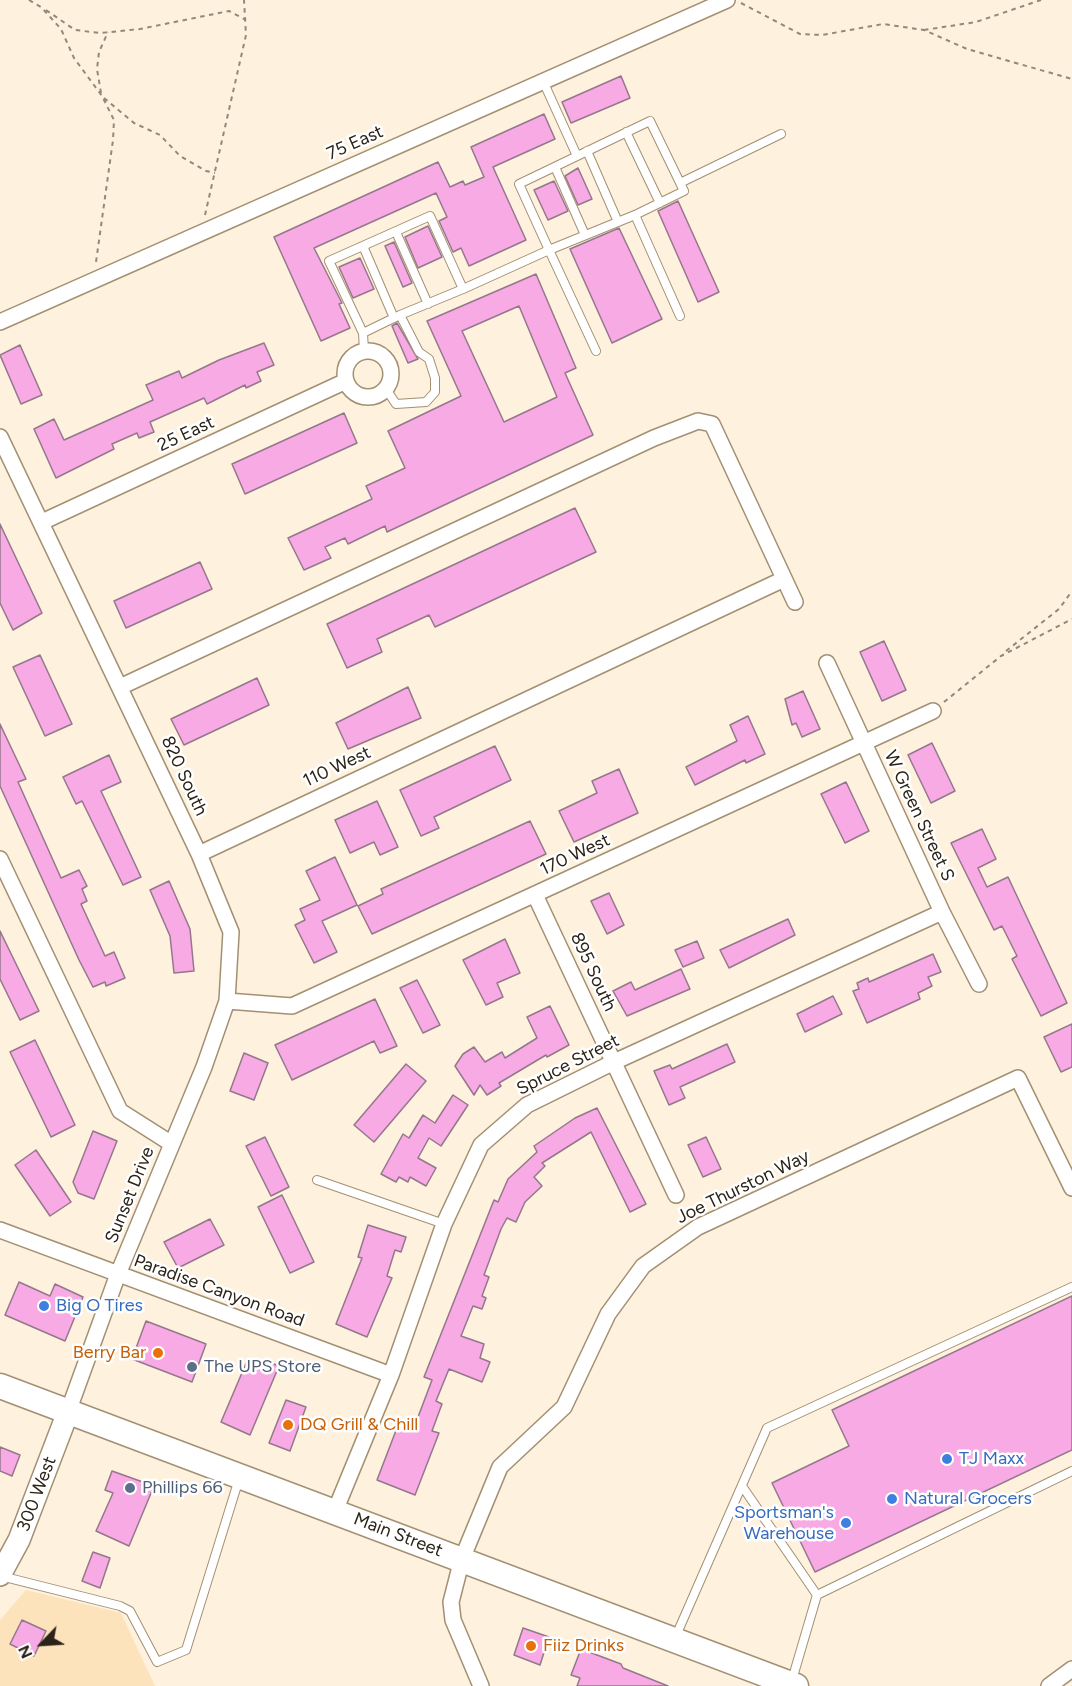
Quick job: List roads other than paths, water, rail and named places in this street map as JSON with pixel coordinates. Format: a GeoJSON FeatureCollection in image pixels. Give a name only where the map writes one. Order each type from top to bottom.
{"type":"FeatureCollection","features":[{"type":"Feature","properties":{"kind":"main road","name":"Main Street"},"geometry":{"type":"LineString","coordinates":[[0,1386],[793,1685]]}},
{"type":"Feature","properties":{"kind":"street","name":"75 East"},"geometry":{"type":"LineString","coordinates":[[0,322],[727,0]]}},
{"type":"Feature","properties":{"kind":"street"},"geometry":{"type":"LineString","coordinates":[[364,351],[380,354],[390,366],[392,374],[386,389],[374,397],[354,393],[346,381],[346,365],[357,353],[364,351]]}},
{"type":"Feature","properties":{"kind":"street","name":"25 East"},"geometry":{"type":"LineString","coordinates":[[42,522],[346,381]]}},
{"type":"Feature","properties":{"kind":"street"},"geometry":{"type":"LineString","coordinates":[[120,687],[644,443],[698,421],[712,424],[795,602]]}},
{"type":"Feature","properties":{"kind":"street","name":"820 South"},"geometry":{"type":"LineString","coordinates":[[0,437],[199,854],[231,932],[227,1001],[204,1067],[172,1144]]}},
{"type":"Feature","properties":{"kind":"street","name":"110 West"},"geometry":{"type":"LineString","coordinates":[[199,854],[784,579]]}},
{"type":"Feature","properties":{"kind":"street","name":"W Green Street S"},"geometry":{"type":"LineString","coordinates":[[827,663],[942,912],[979,984]]}},
{"type":"Feature","properties":{"kind":"street","name":"170 West"},"geometry":{"type":"LineString","coordinates":[[227,1001],[292,1006],[933,711]]}},
{"type":"Feature","properties":{"kind":"street","name":"Sunset Drive"},"geometry":{"type":"LineString","coordinates":[[0,859],[120,1112],[172,1144],[118,1274],[68,1412]]}},
{"type":"Feature","properties":{"kind":"street","name":"895 South"},"geometry":{"type":"LineString","coordinates":[[535,895],[676,1195]]}},
{"type":"Feature","properties":{"kind":"street","name":"Spruce Street"},"geometry":{"type":"LineString","coordinates":[[335,1511],[391,1375],[444,1224],[481,1145],[527,1105],[614,1062],[942,912]]}},
{"type":"Feature","properties":{"kind":"street","name":"Joe Thurston Way"},"geometry":{"type":"LineString","coordinates":[[476,1684],[453,1620],[452,1602],[462,1559],[500,1467],[564,1407],[608,1314],[643,1266],[698,1227],[1018,1078],[1072,1188]]}},
{"type":"Feature","properties":{"kind":"street","name":"Paradise Canyon Road"},"geometry":{"type":"LineString","coordinates":[[0,1230],[391,1375]]}},
{"type":"Feature","properties":{"kind":"street","name":"300 West"},"geometry":{"type":"LineString","coordinates":[[0,1576],[19,1540],[68,1412]]}},
{"type":"Feature","properties":{"kind":"street"},"geometry":{"type":"LineString","coordinates":[[1049,1686],[1072,1669]]}},
{"type":"Feature","properties":{"kind":"lane"},"geometry":{"type":"LineString","coordinates":[[543,81],[577,156]]}},
{"type":"Feature","properties":{"kind":"lane"},"geometry":{"type":"LineString","coordinates":[[363,333],[463,290],[549,249],[636,215],[684,191],[650,121],[519,184],[549,249],[596,351]]}},
{"type":"Feature","properties":{"kind":"lane"},"geometry":{"type":"LineString","coordinates":[[626,132],[660,203]]}},
{"type":"Feature","properties":{"kind":"lane"},"geometry":{"type":"LineString","coordinates":[[680,183],[781,134]]}},
{"type":"Feature","properties":{"kind":"lane"},"geometry":{"type":"LineString","coordinates":[[587,152],[618,222]]}},
{"type":"Feature","properties":{"kind":"lane"},"geometry":{"type":"LineString","coordinates":[[555,167],[585,235]]}},
{"type":"Feature","properties":{"kind":"lane"},"geometry":{"type":"LineString","coordinates":[[636,215],[680,316]]}},
{"type":"Feature","properties":{"kind":"lane"},"geometry":{"type":"LineString","coordinates":[[364,351],[363,333],[329,261],[430,216],[463,290]]}},
{"type":"Feature","properties":{"kind":"lane"},"geometry":{"type":"LineString","coordinates":[[396,231],[428,304]]}},
{"type":"Feature","properties":{"kind":"lane"},"geometry":{"type":"LineString","coordinates":[[363,246],[397,317],[419,352],[429,359],[435,378],[435,392],[426,402],[411,405],[396,404],[386,389]]}},
{"type":"Feature","properties":{"kind":"lane"},"geometry":{"type":"LineString","coordinates":[[317,1180],[444,1224]]}},
{"type":"Feature","properties":{"kind":"lane"},"geometry":{"type":"LineString","coordinates":[[675,1640],[767,1428],[1072,1287]]}},
{"type":"Feature","properties":{"kind":"lane"},"geometry":{"type":"LineString","coordinates":[[793,1685],[817,1595],[1072,1471]]}},
{"type":"Feature","properties":{"kind":"lane"},"geometry":{"type":"LineString","coordinates":[[0,1576],[120,1606],[129,1611],[157,1662],[186,1650],[240,1476]]}},
{"type":"Feature","properties":{"kind":"lane"},"geometry":{"type":"LineString","coordinates":[[742,1486],[817,1595]]}},
{"type":"Feature","properties":{"kind":"place","name":"Big O Tires"},"geometry":{"type":"Point","coordinates":[44,1306]}},
{"type":"Feature","properties":{"kind":"place","name":"Berry Bar"},"geometry":{"type":"Point","coordinates":[158,1353]}},
{"type":"Feature","properties":{"kind":"place","name":"The UPS Store"},"geometry":{"type":"Point","coordinates":[192,1367]}},
{"type":"Feature","properties":{"kind":"place","name":"DQ Grill & Chill"},"geometry":{"type":"Point","coordinates":[288,1425]}},
{"type":"Feature","properties":{"kind":"place","name":"TJ Maxx"},"geometry":{"type":"Point","coordinates":[947,1459]}},
{"type":"Feature","properties":{"kind":"place","name":"Phillips 66"},"geometry":{"type":"Point","coordinates":[130,1488]}},
{"type":"Feature","properties":{"kind":"place","name":"Natural Grocers"},"geometry":{"type":"Point","coordinates":[892,1499]}},
{"type":"Feature","properties":{"kind":"place","name":"Sportsman's Warehouse"},"geometry":{"type":"Point","coordinates":[846,1523]}},
{"type":"Feature","properties":{"kind":"place","name":"Fiiz Drinks"},"geometry":{"type":"Point","coordinates":[531,1646]}}]}
